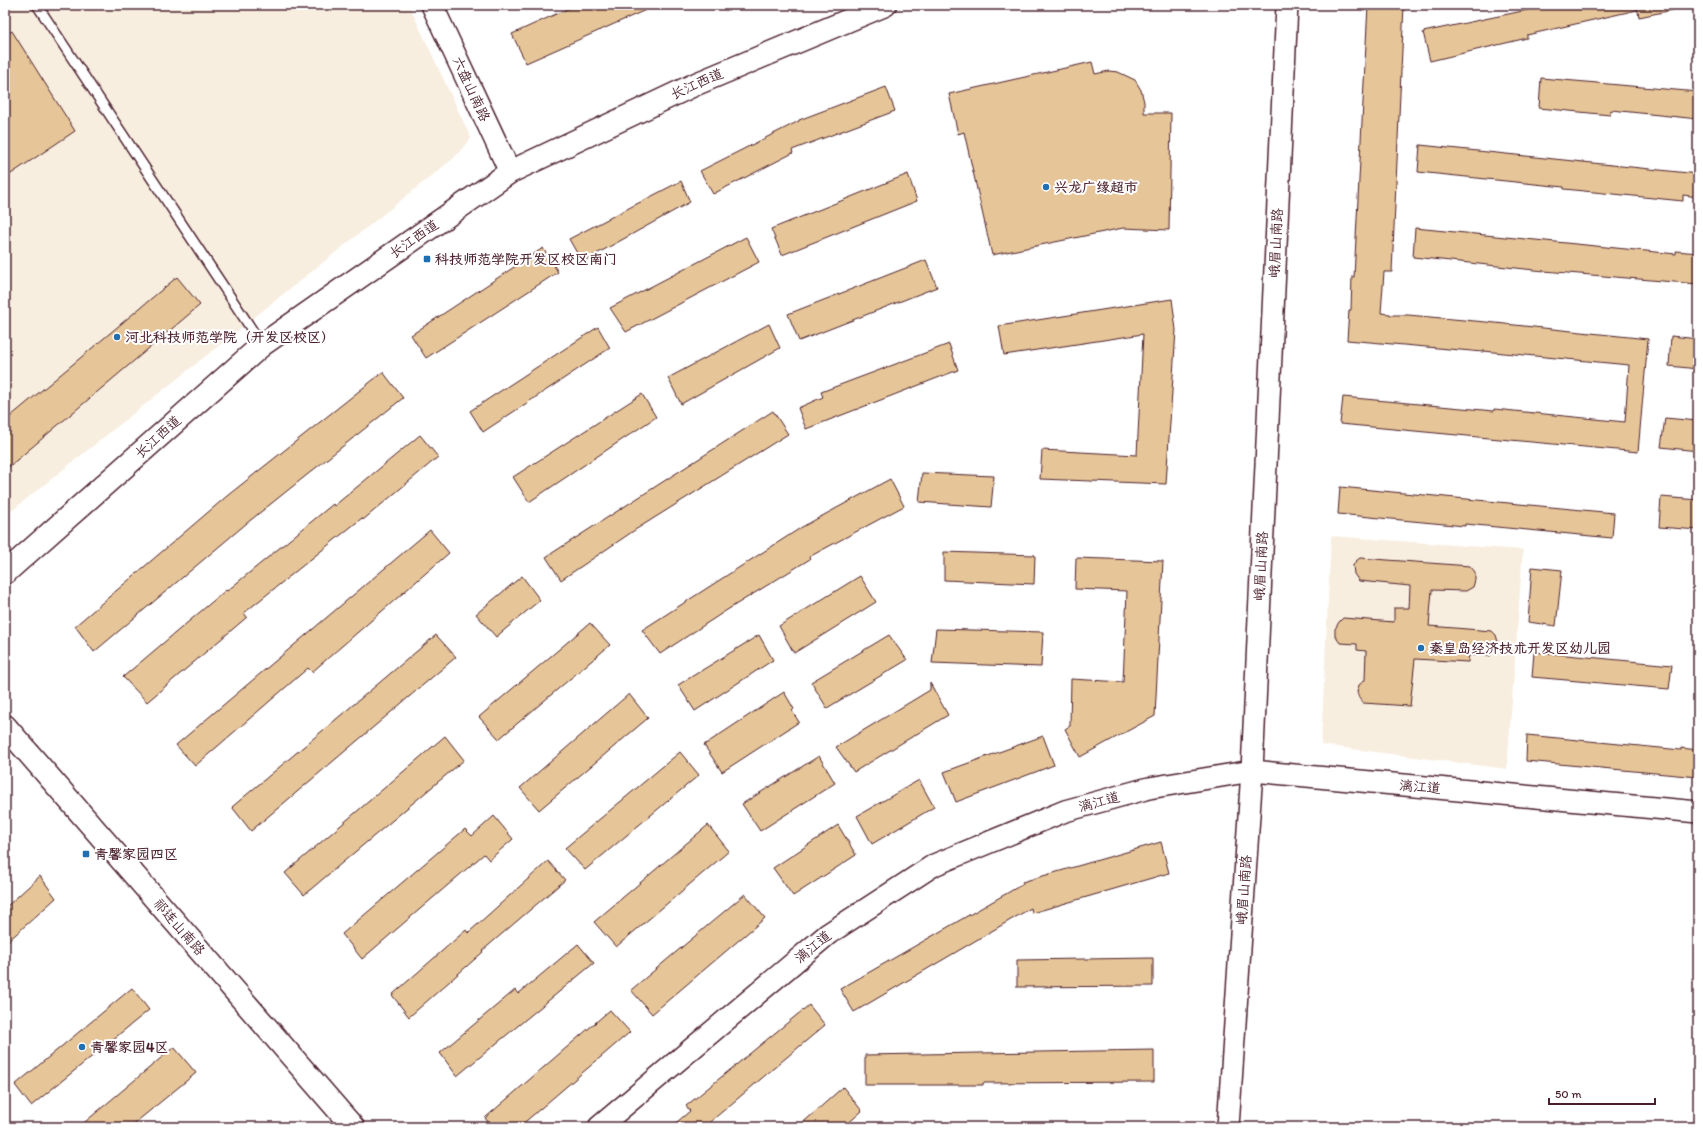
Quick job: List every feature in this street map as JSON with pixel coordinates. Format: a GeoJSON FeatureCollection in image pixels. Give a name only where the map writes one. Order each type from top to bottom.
{"type":"FeatureCollection","features":[{"type":"Feature","properties":{"kind":"main road","name":"长江西道"},"geometry":{"type":"LineString","coordinates":[[5,573],[262,345],[510,172],[696,84],[885,5]]}},
{"type":"Feature","properties":{"kind":"main road","name":"祁连山南路"},"geometry":{"type":"LineString","coordinates":[[5,726],[353,1127]]}},
{"type":"Feature","properties":{"kind":"street","name":"六盘山南路"},"geometry":{"type":"LineString","coordinates":[[432,5],[510,172]]}},
{"type":"Feature","properties":{"kind":"street","name":"峨眉山南路"},"geometry":{"type":"LineString","coordinates":[[1228,1127],[1252,771],[1287,5]]}},
{"type":"Feature","properties":{"kind":"street","name":"漓江道"},"geometry":{"type":"LineString","coordinates":[[599,1127],[828,934],[934,865],[1065,811],[1149,788],[1252,771],[1698,812]]}},
{"type":"Feature","properties":{"kind":"lane"},"geometry":{"type":"LineString","coordinates":[[37,5],[262,345]]}},
{"type":"Feature","properties":{"kind":"shaded area","name":"河北科技师范学院（开发区校区）"},"geometry":{"type":"Polygon","coordinates":[[[5,5],[409,5],[471,138],[454,158],[5,516],[5,5]]]}},
{"type":"Feature","properties":{"kind":"shaded area","name":"秦皇岛经济技术开发区幼儿园"},"geometry":{"type":"Polygon","coordinates":[[[1331,536],[1523,550],[1507,769],[1321,745],[1331,536]]]}},
{"type":"Feature","properties":{"kind":"building"},"geometry":{"type":"Polygon","coordinates":[[[576,5],[657,5],[526,63],[512,34],[576,5]]]}},
{"type":"Feature","properties":{"kind":"building"},"geometry":{"type":"Polygon","coordinates":[[[1368,5],[1404,5],[1392,272],[1384,272],[1381,313],[1390,315],[1408,315],[1486,322],[1648,339],[1638,452],[1340,424],[1343,397],[1494,411],[1494,409],[1625,422],[1629,365],[1347,340],[1349,310],[1351,310],[1352,276],[1354,277],[1368,5]]]}},
{"type":"Feature","properties":{"kind":"building"},"geometry":{"type":"Polygon","coordinates":[[[1531,5],[1673,5],[1673,10],[1639,17],[1637,6],[1637,10],[1527,35],[1527,38],[1430,61],[1423,32],[1532,9],[1531,5]]]}},
{"type":"Feature","properties":{"kind":"building"},"geometry":{"type":"Polygon","coordinates":[[[12,31],[75,131],[5,178],[5,35],[12,31]]]}},
{"type":"Feature","properties":{"kind":"building"},"geometry":{"type":"Polygon","coordinates":[[[1092,62],[1095,74],[1109,71],[1118,72],[1135,80],[1141,90],[1144,102],[1144,113],[1171,113],[1169,230],[1123,228],[992,255],[964,132],[958,134],[949,94],[1092,62]]]}},
{"type":"Feature","properties":{"kind":"building"},"geometry":{"type":"Polygon","coordinates":[[[1541,78],[1698,92],[1698,119],[1611,110],[1610,115],[1539,108],[1541,78]]]}},
{"type":"Feature","properties":{"kind":"building"},"geometry":{"type":"Polygon","coordinates":[[[886,87],[895,111],[792,150],[793,153],[713,194],[700,171],[799,120],[886,87]]]}},
{"type":"Feature","properties":{"kind":"building"},"geometry":{"type":"Polygon","coordinates":[[[1420,145],[1698,174],[1698,197],[1683,195],[1683,201],[1418,172],[1420,145]]]}},
{"type":"Feature","properties":{"kind":"building"},"geometry":{"type":"Polygon","coordinates":[[[908,174],[917,201],[782,255],[771,229],[908,174]]]}},
{"type":"Feature","properties":{"kind":"building"},"geometry":{"type":"Polygon","coordinates":[[[681,181],[690,202],[582,262],[569,239],[681,181]]]}},
{"type":"Feature","properties":{"kind":"building"},"geometry":{"type":"Polygon","coordinates":[[[1415,228],[1676,254],[1676,251],[1698,253],[1698,284],[1544,271],[1413,257],[1415,228]]]}},
{"type":"Feature","properties":{"kind":"building"},"geometry":{"type":"Polygon","coordinates":[[[746,237],[759,262],[626,332],[610,308],[746,237]]]}},
{"type":"Feature","properties":{"kind":"building"},"geometry":{"type":"Polygon","coordinates":[[[543,248],[558,272],[426,358],[411,335],[543,248]]]}},
{"type":"Feature","properties":{"kind":"building"},"geometry":{"type":"Polygon","coordinates":[[[926,260],[937,287],[799,341],[788,314],[926,260]]]}},
{"type":"Feature","properties":{"kind":"building"},"geometry":{"type":"Polygon","coordinates":[[[177,277],[200,305],[5,470],[5,421],[177,277]]]}},
{"type":"Feature","properties":{"kind":"building"},"geometry":{"type":"Polygon","coordinates":[[[1172,299],[1176,330],[1166,484],[1040,479],[1042,450],[1137,455],[1143,334],[1004,355],[999,326],[1172,299]]]}},
{"type":"Feature","properties":{"kind":"building"},"geometry":{"type":"Polygon","coordinates":[[[769,324],[780,348],[681,404],[668,378],[769,324]]]}},
{"type":"Feature","properties":{"kind":"building"},"geometry":{"type":"Polygon","coordinates":[[[598,327],[610,348],[483,432],[470,411],[598,327]]]}},
{"type":"Feature","properties":{"kind":"building"},"geometry":{"type":"Polygon","coordinates":[[[1671,336],[1698,339],[1698,369],[1669,366],[1671,336]]]}},
{"type":"Feature","properties":{"kind":"building"},"geometry":{"type":"Polygon","coordinates":[[[949,344],[958,370],[806,429],[798,408],[823,397],[821,392],[949,344]]]}},
{"type":"Feature","properties":{"kind":"building"},"geometry":{"type":"Polygon","coordinates":[[[383,372],[403,398],[247,523],[94,652],[75,626],[227,496],[383,372]]]}},
{"type":"Feature","properties":{"kind":"building"},"geometry":{"type":"Polygon","coordinates":[[[642,394],[656,417],[529,502],[513,477],[642,394]]]}},
{"type":"Feature","properties":{"kind":"building"},"geometry":{"type":"Polygon","coordinates":[[[773,411],[788,434],[635,530],[561,580],[546,557],[773,411]]]}},
{"type":"Feature","properties":{"kind":"building"},"geometry":{"type":"Polygon","coordinates":[[[1665,418],[1698,421],[1698,451],[1661,447],[1665,418]]]}},
{"type":"Feature","properties":{"kind":"building"},"geometry":{"type":"Polygon","coordinates":[[[420,435],[438,457],[363,520],[362,518],[244,613],[247,617],[147,702],[123,677],[226,590],[227,591],[333,504],[334,506],[420,435]]]}},
{"type":"Feature","properties":{"kind":"building"},"geometry":{"type":"Polygon","coordinates":[[[922,473],[994,476],[991,507],[919,502],[922,473]]]}},
{"type":"Feature","properties":{"kind":"building"},"geometry":{"type":"Polygon","coordinates":[[[890,479],[904,506],[809,557],[810,559],[727,610],[660,654],[642,630],[802,527],[890,479]]]}},
{"type":"Feature","properties":{"kind":"building"},"geometry":{"type":"Polygon","coordinates":[[[1340,487],[1614,513],[1612,538],[1338,514],[1340,487]]]}},
{"type":"Feature","properties":{"kind":"building"},"geometry":{"type":"Polygon","coordinates":[[[1661,497],[1698,500],[1698,530],[1659,527],[1661,497]]]}},
{"type":"Feature","properties":{"kind":"building"},"geometry":{"type":"Polygon","coordinates":[[[430,530],[449,553],[312,672],[308,668],[195,766],[176,745],[430,530]]]}},
{"type":"Feature","properties":{"kind":"building"},"geometry":{"type":"Polygon","coordinates":[[[944,552],[1035,555],[1034,584],[944,580],[944,552]]]}},
{"type":"Feature","properties":{"kind":"building"},"geometry":{"type":"Polygon","coordinates":[[[1076,558],[1163,561],[1155,716],[1080,757],[1065,729],[1070,726],[1071,679],[1123,682],[1127,591],[1075,589],[1076,558]]]}},
{"type":"Feature","properties":{"kind":"building"},"geometry":{"type":"Polygon","coordinates":[[[1360,558],[1470,566],[1475,572],[1473,587],[1466,591],[1432,590],[1429,626],[1492,631],[1496,635],[1498,642],[1495,650],[1490,656],[1469,655],[1468,662],[1415,659],[1410,706],[1363,703],[1357,692],[1359,685],[1365,680],[1366,651],[1357,650],[1357,644],[1340,643],[1335,636],[1335,629],[1343,618],[1394,622],[1394,608],[1409,608],[1410,586],[1359,581],[1354,574],[1353,565],[1360,558]]]}},
{"type":"Feature","properties":{"kind":"building"},"geometry":{"type":"Polygon","coordinates":[[[1532,567],[1562,570],[1556,626],[1528,622],[1532,567]]]}},
{"type":"Feature","properties":{"kind":"building"},"geometry":{"type":"Polygon","coordinates":[[[522,576],[540,600],[496,637],[476,614],[522,576]]]}},
{"type":"Feature","properties":{"kind":"building"},"geometry":{"type":"Polygon","coordinates":[[[860,576],[876,602],[794,653],[779,626],[860,576]]]}},
{"type":"Feature","properties":{"kind":"building"},"geometry":{"type":"Polygon","coordinates":[[[590,623],[610,645],[499,739],[479,717],[590,623]]]}},
{"type":"Feature","properties":{"kind":"building"},"geometry":{"type":"Polygon","coordinates":[[[936,629],[1043,632],[1041,667],[932,663],[936,629]]]}},
{"type":"Feature","properties":{"kind":"building"},"geometry":{"type":"Polygon","coordinates":[[[436,635],[456,657],[251,831],[232,807],[436,635]]]}},
{"type":"Feature","properties":{"kind":"building"},"geometry":{"type":"Polygon","coordinates":[[[759,635],[773,660],[695,711],[678,685],[759,635]]]}},
{"type":"Feature","properties":{"kind":"building"},"geometry":{"type":"Polygon","coordinates":[[[889,635],[907,660],[827,708],[811,682],[889,635]]]}},
{"type":"Feature","properties":{"kind":"building"},"geometry":{"type":"Polygon","coordinates":[[[1534,652],[1672,665],[1669,689],[1532,677],[1534,652]]]}},
{"type":"Feature","properties":{"kind":"building"},"geometry":{"type":"Polygon","coordinates":[[[930,683],[948,715],[854,772],[836,747],[930,690],[930,683]]]}},
{"type":"Feature","properties":{"kind":"building"},"geometry":{"type":"Polygon","coordinates":[[[784,692],[794,709],[792,711],[799,722],[722,772],[704,745],[784,692]]]}},
{"type":"Feature","properties":{"kind":"building"},"geometry":{"type":"Polygon","coordinates":[[[629,694],[648,718],[539,810],[520,788],[629,694]]]}},
{"type":"Feature","properties":{"kind":"building"},"geometry":{"type":"Polygon","coordinates":[[[1527,735],[1681,750],[1681,748],[1698,750],[1698,777],[1526,761],[1527,735]]]}},
{"type":"Feature","properties":{"kind":"building"},"geometry":{"type":"Polygon","coordinates":[[[445,736],[464,760],[304,895],[285,873],[445,736]]]}},
{"type":"Feature","properties":{"kind":"building"},"geometry":{"type":"Polygon","coordinates":[[[1043,736],[1054,765],[956,802],[944,772],[1043,736]]]}},
{"type":"Feature","properties":{"kind":"building"},"geometry":{"type":"Polygon","coordinates":[[[680,752],[699,775],[585,870],[565,848],[680,752]]]}},
{"type":"Feature","properties":{"kind":"building"},"geometry":{"type":"Polygon","coordinates":[[[819,756],[835,783],[760,831],[742,804],[819,756]]]}},
{"type":"Feature","properties":{"kind":"building"},"geometry":{"type":"Polygon","coordinates":[[[919,780],[934,807],[872,844],[857,816],[919,780]]]}},
{"type":"Feature","properties":{"kind":"building"},"geometry":{"type":"Polygon","coordinates":[[[494,816],[513,839],[489,860],[484,854],[362,959],[342,934],[465,829],[472,836],[494,816]]]}},
{"type":"Feature","properties":{"kind":"building"},"geometry":{"type":"Polygon","coordinates":[[[708,825],[729,851],[616,947],[594,922],[708,825]]]}},
{"type":"Feature","properties":{"kind":"building"},"geometry":{"type":"Polygon","coordinates":[[[838,825],[856,855],[793,896],[773,868],[838,825]]]}},
{"type":"Feature","properties":{"kind":"building"},"geometry":{"type":"Polygon","coordinates":[[[1161,842],[1169,873],[1032,913],[1031,908],[854,1012],[840,989],[1023,884],[1022,882],[1161,842]]]}},
{"type":"Feature","properties":{"kind":"building"},"geometry":{"type":"Polygon","coordinates":[[[548,861],[565,880],[482,951],[483,952],[409,1017],[392,995],[466,930],[468,933],[548,861]]]}},
{"type":"Feature","properties":{"kind":"building"},"geometry":{"type":"Polygon","coordinates":[[[40,876],[56,898],[5,944],[5,908],[40,876]]]}},
{"type":"Feature","properties":{"kind":"building"},"geometry":{"type":"Polygon","coordinates":[[[745,894],[765,918],[652,1014],[631,990],[745,894]]]}},
{"type":"Feature","properties":{"kind":"building"},"geometry":{"type":"Polygon","coordinates":[[[578,944],[594,963],[457,1076],[440,1053],[515,990],[518,994],[578,944]]]}},
{"type":"Feature","properties":{"kind":"building"},"geometry":{"type":"Polygon","coordinates":[[[1153,958],[1153,986],[1017,987],[1017,960],[1153,958]]]}},
{"type":"Feature","properties":{"kind":"building","name":"青馨家园4区"},"geometry":{"type":"Polygon","coordinates":[[[132,988],[149,1010],[31,1106],[15,1085],[132,988]]]}},
{"type":"Feature","properties":{"kind":"building"},"geometry":{"type":"Polygon","coordinates":[[[809,1005],[825,1025],[704,1127],[671,1127],[690,1111],[686,1106],[809,1005]]]}},
{"type":"Feature","properties":{"kind":"building"},"geometry":{"type":"Polygon","coordinates":[[[610,1010],[630,1032],[519,1127],[492,1127],[485,1118],[610,1010]]]}},
{"type":"Feature","properties":{"kind":"building","name":"青馨家园4区"},"geometry":{"type":"Polygon","coordinates":[[[174,1047],[196,1073],[130,1127],[79,1127],[174,1047]]]}},
{"type":"Feature","properties":{"kind":"building"},"geometry":{"type":"Polygon","coordinates":[[[1154,1050],[1154,1082],[983,1083],[983,1085],[865,1085],[865,1055],[1154,1050]]]}},
{"type":"Feature","properties":{"kind":"building"},"geometry":{"type":"Polygon","coordinates":[[[843,1087],[862,1111],[844,1127],[798,1127],[843,1087]]]}},
{"type":"Feature","properties":{"kind":"place","name":"兴龙广缘超市"},"geometry":{"type":"Point","coordinates":[1046,187]}},
{"type":"Feature","properties":{"kind":"place","name":"科技师范学院开发区校区南门"},"geometry":{"type":"Point","coordinates":[427,259]}},
{"type":"Feature","properties":{"kind":"place","name":"河北科技师范学院（开发区校区）"},"geometry":{"type":"Point","coordinates":[117,337]}},
{"type":"Feature","properties":{"kind":"place","name":"秦皇岛经济技术开发区幼儿园"},"geometry":{"type":"Point","coordinates":[1421,648]}},
{"type":"Feature","properties":{"kind":"place","name":"青馨家园四区"},"geometry":{"type":"Point","coordinates":[86,854]}},
{"type":"Feature","properties":{"kind":"place","name":"青馨家园4区"},"geometry":{"type":"Point","coordinates":[82,1047]}}]}
